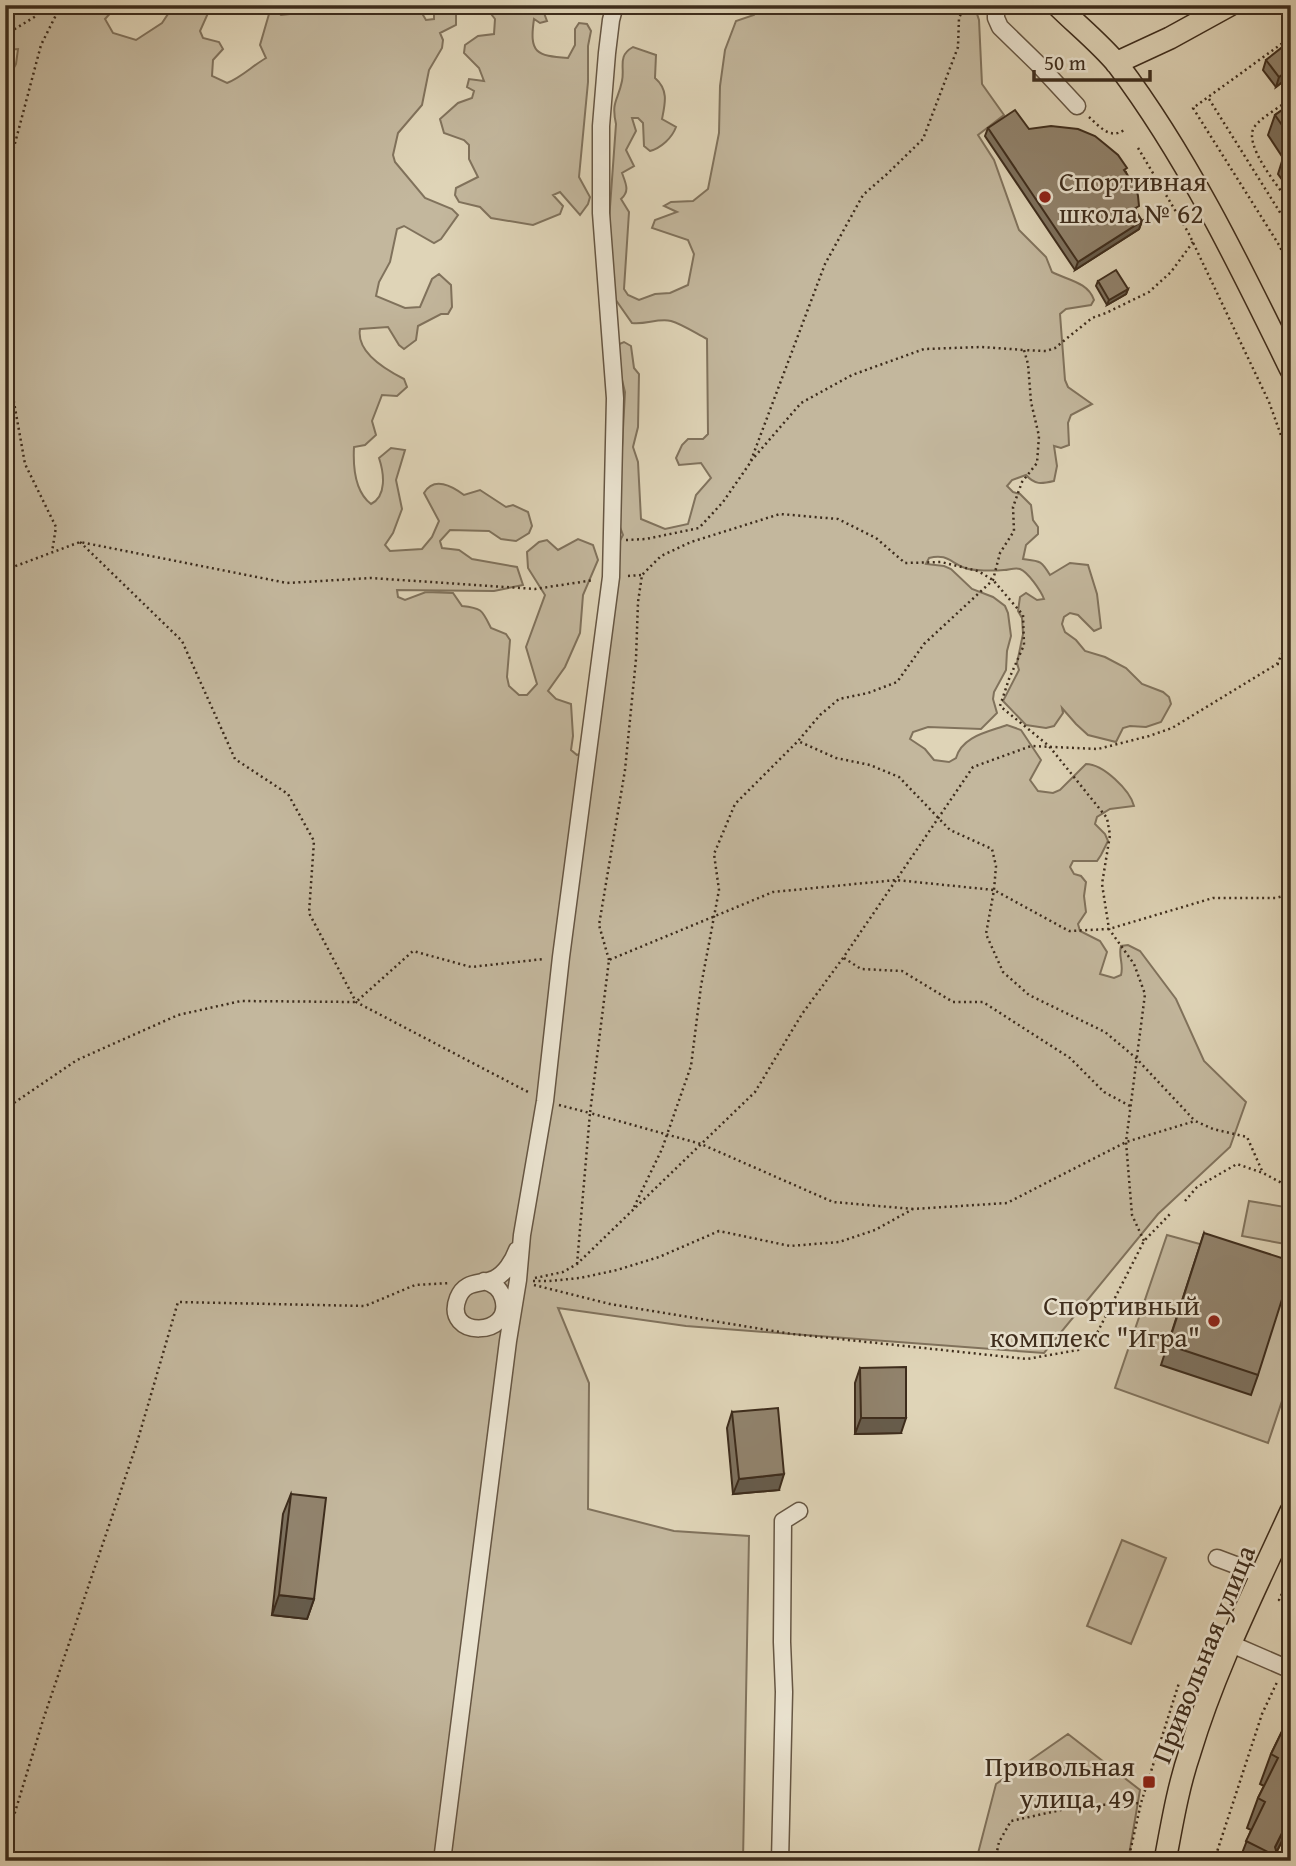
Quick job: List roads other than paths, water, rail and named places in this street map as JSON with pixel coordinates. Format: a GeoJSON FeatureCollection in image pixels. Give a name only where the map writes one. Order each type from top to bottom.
{"type":"FeatureCollection","features":[{"type":"Feature","properties":{"kind":"main road"},"geometry":{"type":"LineString","coordinates":[[1057,5],[1116,62],[1163,130],[1257,301],[1291,370]]}},
{"type":"Feature","properties":{"kind":"main road"},"geometry":{"type":"LineString","coordinates":[[1116,62],[1170,38],[1230,5]]}},
{"type":"Feature","properties":{"kind":"main road","name":"Привольная улица"},"geometry":{"type":"LineString","coordinates":[[1165,1861],[1174,1811],[1190,1752],[1231,1644],[1291,1511]]}},
{"type":"Feature","properties":{"kind":"street"},"geometry":{"type":"LineString","coordinates":[[442,1861],[522,1235],[545,1101],[561,957],[611,577],[615,398],[601,201],[601,127],[611,20],[615,5]]}},
{"type":"Feature","properties":{"kind":"street"},"geometry":{"type":"LineString","coordinates":[[996,5],[996,18],[1000,27],[1077,106]]}},
{"type":"Feature","properties":{"kind":"street"},"geometry":{"type":"LineString","coordinates":[[508,1341],[493,1331],[466,1326],[458,1318],[456,1302],[464,1287],[495,1279],[506,1269],[514,1257],[522,1235]]}},
{"type":"Feature","properties":{"kind":"street"},"geometry":{"type":"LineString","coordinates":[[482,1329],[491,1327],[501,1317],[505,1307],[500,1290],[493,1283],[484,1281]]}},
{"type":"Feature","properties":{"kind":"street"},"geometry":{"type":"LineString","coordinates":[[780,1861],[788,1692],[782,1642],[783,1521],[799,1511]]}},
{"type":"Feature","properties":{"kind":"street"},"geometry":{"type":"LineString","coordinates":[[1217,1558],[1262,1575]]}},
{"type":"Feature","properties":{"kind":"street"},"geometry":{"type":"LineString","coordinates":[[1231,1644],[1287,1670]]}},
{"type":"Feature","properties":{"kind":"place","name":"Спортивная школа № 62"},"geometry":{"type":"Point","coordinates":[1045,197]}},
{"type":"Feature","properties":{"kind":"place","name":"Спортивный комплекс \"Игра\""},"geometry":{"type":"Point","coordinates":[1214,1321]}},
{"type":"Feature","properties":{"kind":"place","name":"Привольная улица, 49"},"geometry":{"type":"Point","coordinates":[1149,1782]}}]}
